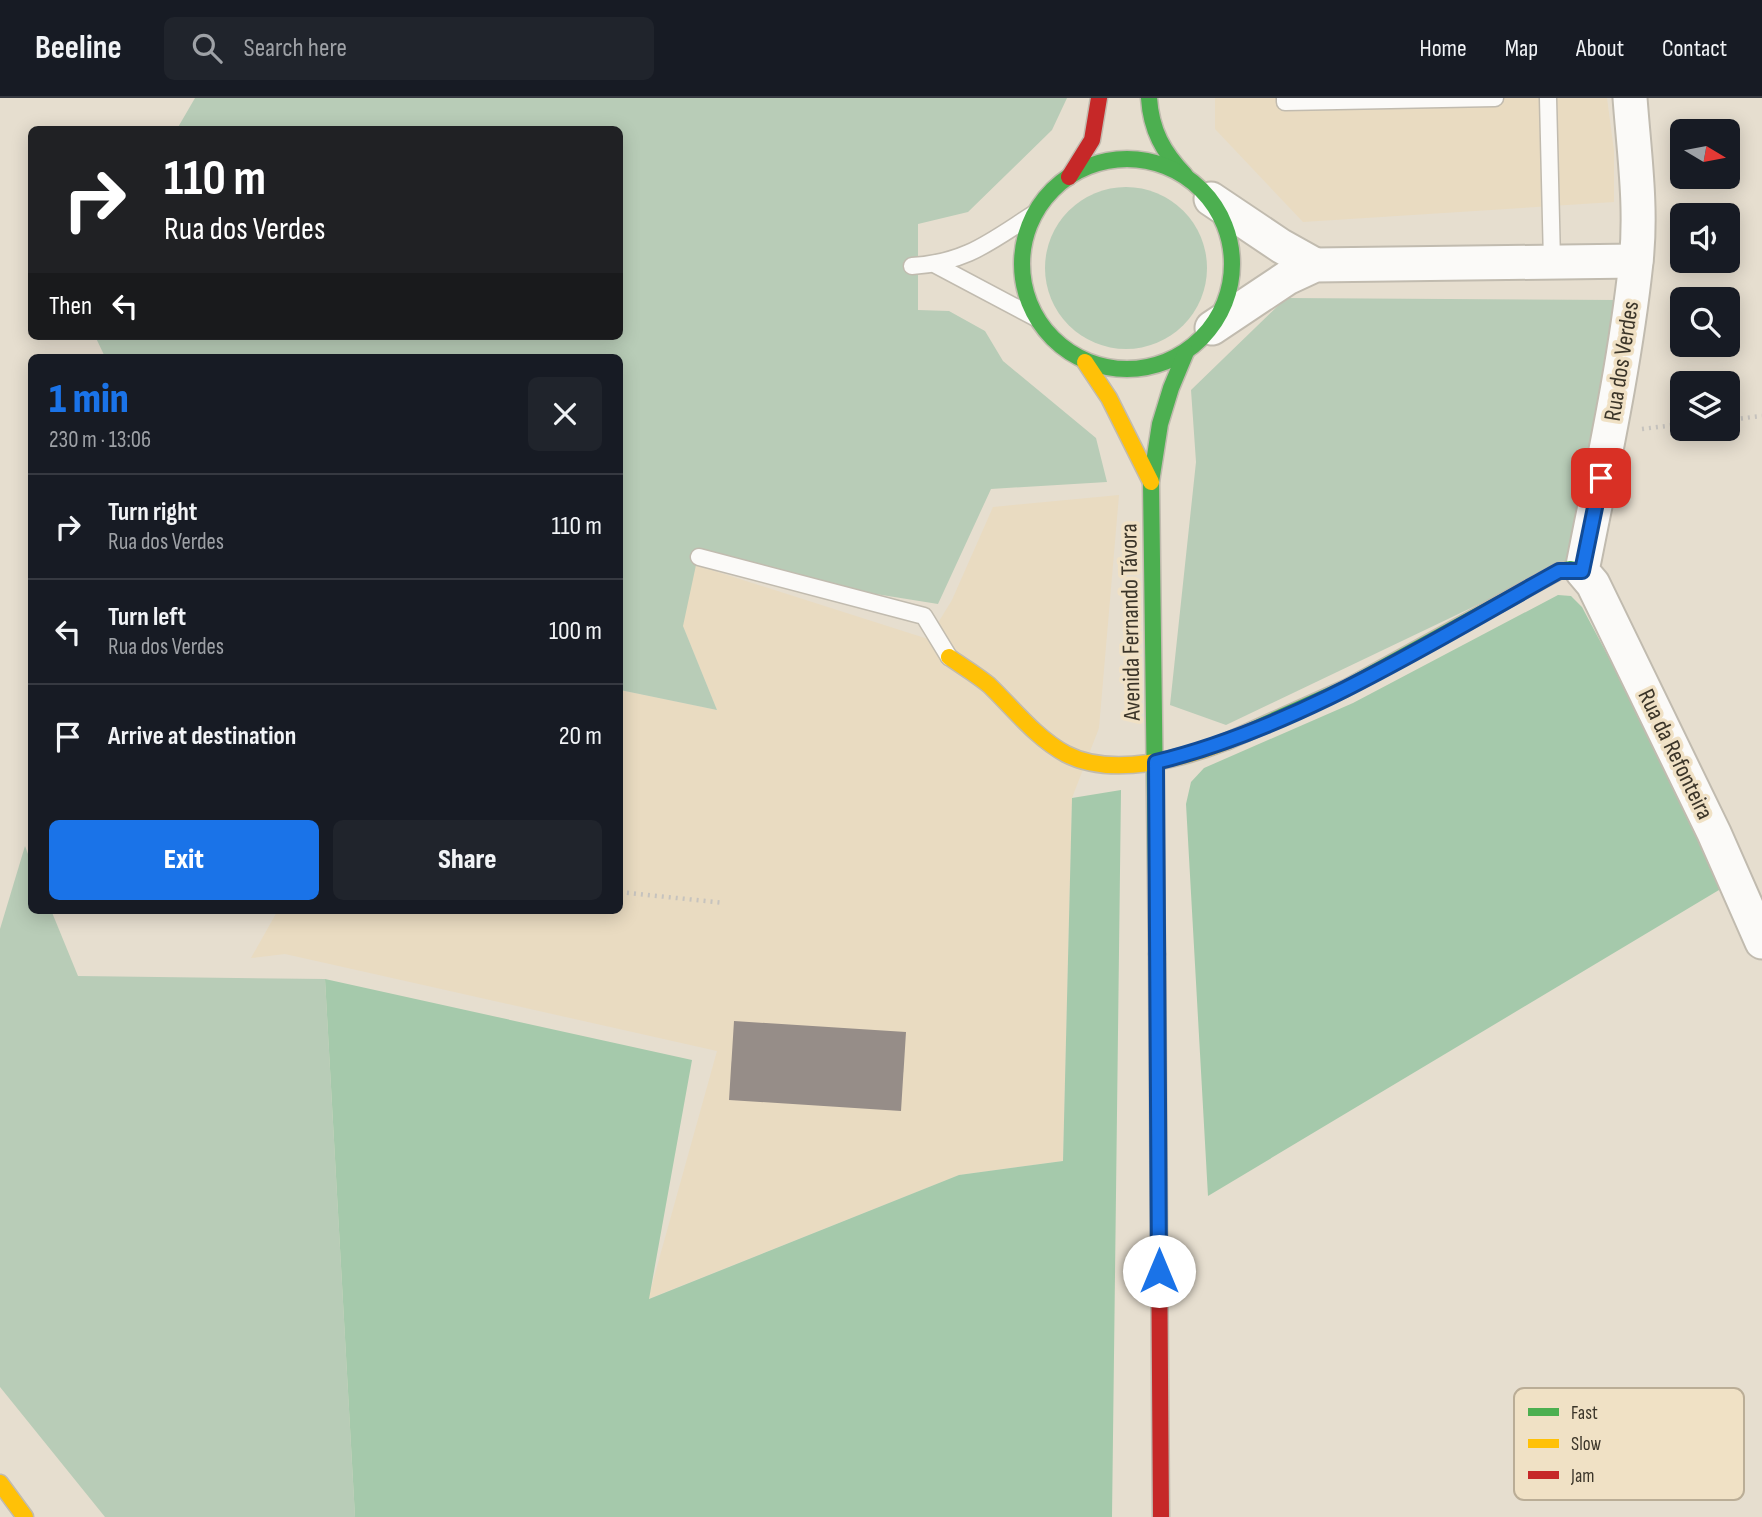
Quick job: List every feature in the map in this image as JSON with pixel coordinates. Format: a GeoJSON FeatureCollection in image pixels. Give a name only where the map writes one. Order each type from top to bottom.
{"type":"FeatureCollection","features":[{"type":"Feature","properties":{"kind":"main road"},"geometry":{"type":"LineString","coordinates":[[1069,177],[1087,153],[1097,132],[1099,98]]}},
{"type":"Feature","properties":{"kind":"main road"},"geometry":{"type":"LineString","coordinates":[[1149,98],[1152,127],[1168,159],[1185,175],[1210,199],[1227,229],[1233,263],[1227,297],[1212,328],[1186,352],[1154,367],[1119,370],[1085,362],[1055,343],[1036,318],[1023,281],[1023,246],[1035,213],[1057,185],[1069,177],[1086,167],[1119,158],[1154,162],[1185,175]]}},
{"type":"Feature","properties":{"kind":"main road","name":"Avenida Fernando Távora"},"geometry":{"type":"LineString","coordinates":[[1161,1517],[1156,762],[1151,482],[1160,424],[1186,352]]}},
{"type":"Feature","properties":{"kind":"main road","name":"Avenida Fernando Távora"},"geometry":{"type":"LineString","coordinates":[[1085,362],[1109,398],[1151,482]]}},
{"type":"Feature","properties":{"kind":"main road"},"geometry":{"type":"LineString","coordinates":[[948,657],[986,683],[1046,740],[1066,754],[1099,766],[1156,762],[1225,742],[1346,688],[1559,571],[1582,571]]}},
{"type":"Feature","properties":{"kind":"main road"},"geometry":{"type":"LineString","coordinates":[[0,1483],[25,1517]]}},
{"type":"Feature","properties":{"kind":"street","name":"Rua dos Verdes"},"geometry":{"type":"LineString","coordinates":[[1582,571],[1610,432],[1636,261],[1639,202],[1630,98]]}},
{"type":"Feature","properties":{"kind":"street"},"geometry":{"type":"LineString","coordinates":[[1210,199],[1315,265]]}},
{"type":"Feature","properties":{"kind":"street"},"geometry":{"type":"LineString","coordinates":[[1212,328],[1287,278],[1315,265],[1636,261]]}},
{"type":"Feature","properties":{"kind":"street","name":"Rua da Refonteira"},"geometry":{"type":"LineString","coordinates":[[1582,571],[1592,584],[1708,820],[1762,942]]}},
{"type":"Feature","properties":{"kind":"lane"},"geometry":{"type":"LineString","coordinates":[[1285,98],[1285,102],[1495,98]]}},
{"type":"Feature","properties":{"kind":"lane"},"geometry":{"type":"LineString","coordinates":[[1548,98],[1552,261]]}},
{"type":"Feature","properties":{"kind":"lane"},"geometry":{"type":"LineString","coordinates":[[912,266],[936,265],[970,254],[1035,213]]}},
{"type":"Feature","properties":{"kind":"lane"},"geometry":{"type":"LineString","coordinates":[[936,265],[1036,318]]}},
{"type":"Feature","properties":{"kind":"lane"},"geometry":{"type":"LineString","coordinates":[[699,557],[924,616],[948,657]]}},
{"type":"Feature","properties":{"kind":"path"},"geometry":{"type":"LineString","coordinates":[[1740,419],[1762,416]]}},
{"type":"Feature","properties":{"kind":"path"},"geometry":{"type":"LineString","coordinates":[[623,892],[724,903]]}},
{"type":"Feature","properties":{"kind":"shaded area"},"geometry":{"type":"Polygon","coordinates":[[[1215,98],[1607,98],[1614,151],[1614,202],[1303,222],[1215,129],[1215,98]]]}},
{"type":"Feature","properties":{"kind":"shaded area"},"geometry":{"type":"Polygon","coordinates":[[[1119,495],[1099,728],[1072,798],[1063,1161],[959,1175],[648,1299],[717,1051],[285,954],[251,958],[276,914],[623,914],[623,691],[717,710],[676,609],[696,565],[928,639],[952,600],[993,507],[1119,495]]]}},
{"type":"Feature","properties":{"kind":"green space"},"geometry":{"type":"Polygon","coordinates":[[[195,98],[1067,98],[1052,130],[968,212],[918,224],[918,310],[949,311],[985,331],[1003,361],[1096,438],[1107,482],[991,489],[938,604],[696,565],[683,626],[717,710],[623,691],[623,354],[104,354],[97,340],[623,340],[623,126],[179,126],[195,98]]]}},
{"type":"Feature","properties":{"kind":"green space"},"geometry":{"type":"Polygon","coordinates":[[[1126,187],[1157,193],[1184,210],[1201,237],[1207,268],[1201,299],[1184,326],[1157,343],[1126,349],[1095,343],[1068,326],[1051,299],[1045,268],[1051,237],[1068,210],[1095,193],[1126,187]]]}},
{"type":"Feature","properties":{"kind":"green space"},"geometry":{"type":"Polygon","coordinates":[[[1286,298],[1618,300],[1582,555],[1226,725],[1170,705],[1196,462],[1191,390],[1286,298]]]}},
{"type":"Feature","properties":{"kind":"green space"},"geometry":{"type":"Polygon","coordinates":[[[1558,595],[1571,596],[1582,607],[1729,884],[1208,1196],[1186,804],[1191,782],[1204,768],[1353,703],[1558,595]]]}},
{"type":"Feature","properties":{"kind":"green space"},"geometry":{"type":"Polygon","coordinates":[[[1121,790],[1112,1517],[355,1517],[325,979],[692,1060],[649,1299],[959,1175],[1063,1161],[1072,798],[1121,790]]]}},
{"type":"Feature","properties":{"kind":"green space"},"geometry":{"type":"Polygon","coordinates":[[[25,846],[28,854],[28,914],[53,914],[78,976],[325,979],[355,1517],[105,1517],[0,1387],[0,929],[25,846]]]}},
{"type":"Feature","properties":{"kind":"building"},"geometry":{"type":"Polygon","coordinates":[[[734,1021],[906,1032],[901,1111],[729,1100],[734,1021]]]}},
{"type":"Feature","properties":{"kind":"traffic: fast"},"geometry":{"type":"LineString","coordinates":[[1149,98],[1152,120],[1159,140],[1185,175]]}},
{"type":"Feature","properties":{"kind":"traffic: fast"},"geometry":{"type":"LineString","coordinates":[[1127,159],[1148,161],[1167,167],[1201,190],[1224,224],[1230,243],[1232,264],[1230,285],[1224,304],[1201,338],[1167,361],[1148,367],[1127,369],[1106,367],[1087,361],[1053,338],[1030,304],[1024,285],[1022,264],[1024,243],[1030,224],[1053,190],[1087,167],[1106,161],[1127,159]]}},
{"type":"Feature","properties":{"kind":"traffic: fast"},"geometry":{"type":"LineString","coordinates":[[1157,954],[1151,482],[1160,424],[1186,352]]}},
{"type":"Feature","properties":{"kind":"traffic: fast"},"geometry":{"type":"LineString","coordinates":[[1228,741],[1346,688],[1559,571],[1582,571]]}},
{"type":"Feature","properties":{"kind":"traffic: slow"},"geometry":{"type":"LineString","coordinates":[[1085,362],[1109,398],[1151,482]]}},
{"type":"Feature","properties":{"kind":"traffic: slow"},"geometry":{"type":"LineString","coordinates":[[949,657],[989,685],[1045,740],[1066,754],[1084,761],[1104,765],[1147,763],[1190,754],[1228,741]]}},
{"type":"Feature","properties":{"kind":"traffic: slow"},"geometry":{"type":"LineString","coordinates":[[0,1483],[25,1517]]}},
{"type":"Feature","properties":{"kind":"traffic: jam"},"geometry":{"type":"LineString","coordinates":[[1069,177],[1092,140],[1099,98]]}},
{"type":"Feature","properties":{"kind":"traffic: jam"},"geometry":{"type":"LineString","coordinates":[[1157,954],[1161,1517]]}},
{"type":"Feature","properties":{"kind":"route"},"geometry":{"type":"LineString","coordinates":[[1159,1271],[1156,762],[1225,742],[1346,688],[1559,571],[1582,571],[1601,478]]}}]}
